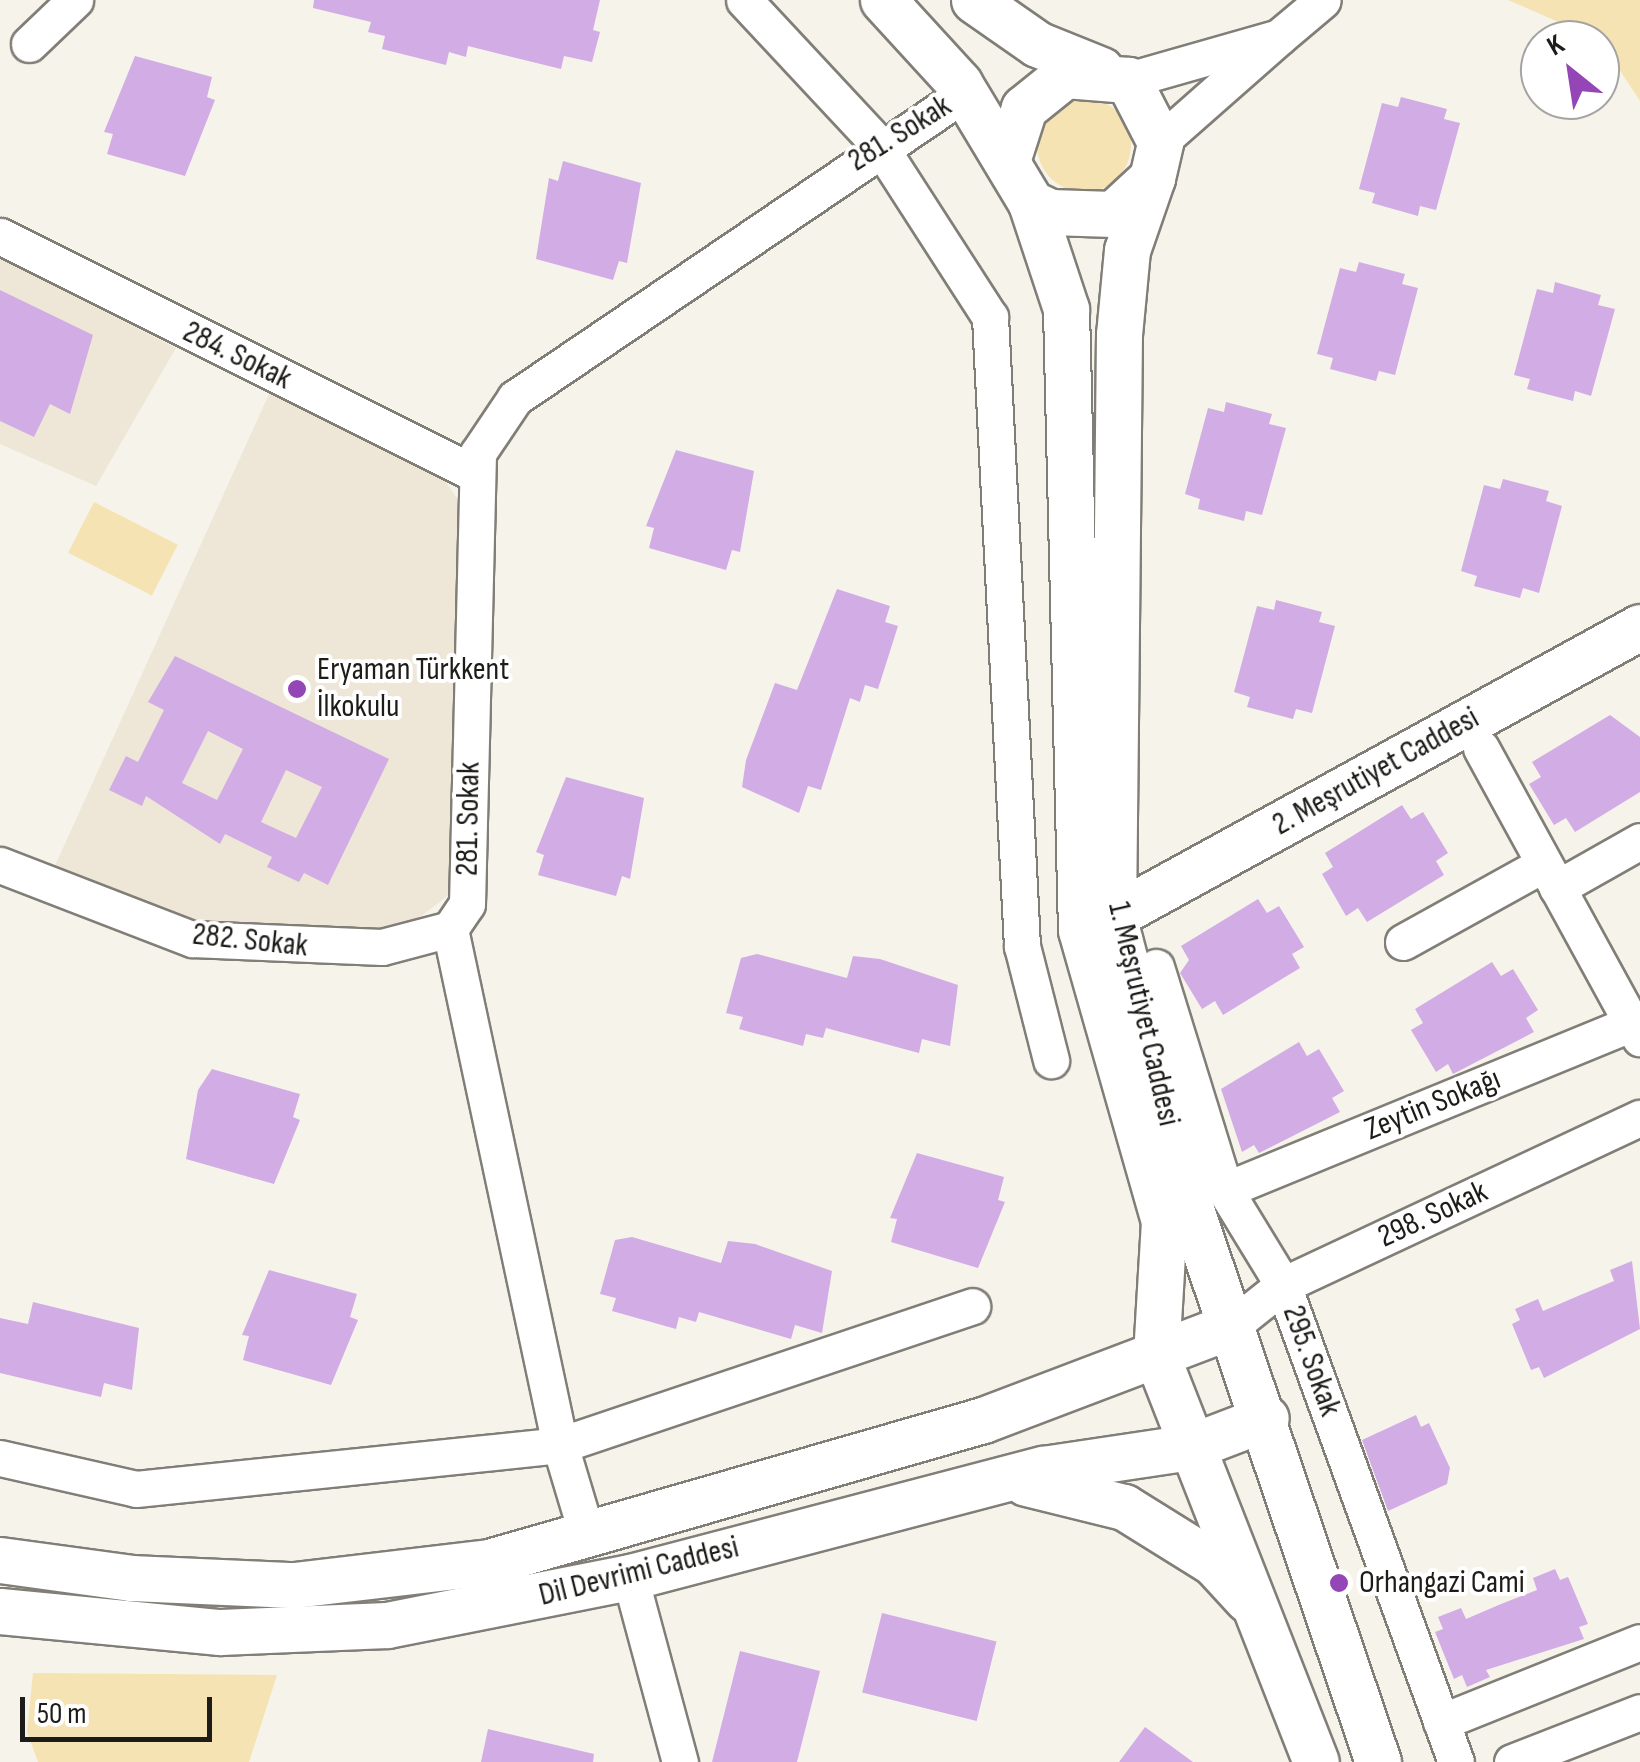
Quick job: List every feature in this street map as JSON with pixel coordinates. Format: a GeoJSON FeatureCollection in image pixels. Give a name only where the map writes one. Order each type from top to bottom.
{"type":"FeatureCollection","features":[{"type":"Feature","properties":{"kind":"main road"},"geometry":{"type":"LineString","coordinates":[[884,0],[965,93],[1031,203],[1088,220],[1136,199],[1156,160],[1115,75],[1037,44],[974,0]]}},
{"type":"Feature","properties":{"kind":"main road"},"geometry":{"type":"LineString","coordinates":[[1007,161],[1041,88],[1115,75]]}},
{"type":"Feature","properties":{"kind":"main road","name":"1. Meşrutiyet Caddesi"},"geometry":{"type":"LineString","coordinates":[[1156,160],[1127,250],[1119,334],[1113,900],[1192,1213],[1266,1418],[1378,1762]]}},
{"type":"Feature","properties":{"kind":"main road","name":"1. Meşrutiyet Caddesi"},"geometry":{"type":"LineString","coordinates":[[1031,203],[1066,309],[1082,930],[1164,1221],[1156,1354],[1190,1447],[1265,1618],[1316,1762]]}},
{"type":"Feature","properties":{"kind":"main road","name":"2. Meşrutiyet Caddesi"},"geometry":{"type":"LineString","coordinates":[[1113,900],[1640,599]]}},
{"type":"Feature","properties":{"kind":"main road","name":"2. Meşrutiyet Caddesi"},"geometry":{"type":"LineString","coordinates":[[1113,900],[1640,627]]}},
{"type":"Feature","properties":{"kind":"main road","name":"Dil Devrimi Caddesi"},"geometry":{"type":"LineString","coordinates":[[0,1560],[294,1585],[490,1562],[983,1420],[1233,1325]]}},
{"type":"Feature","properties":{"kind":"main road","name":"Dil Devrimi Caddesi"},"geometry":{"type":"LineString","coordinates":[[0,1611],[136,1628],[306,1632],[464,1613],[630,1577],[999,1480],[1190,1447],[1266,1418]]}},
{"type":"Feature","properties":{"kind":"main road"},"geometry":{"type":"LineString","coordinates":[[999,1480],[1124,1507],[1214,1564],[1265,1618]]}},
{"type":"Feature","properties":{"kind":"street"},"geometry":{"type":"LineString","coordinates":[[29,44],[75,0]]}},
{"type":"Feature","properties":{"kind":"street"},"geometry":{"type":"LineString","coordinates":[[744,0],[878,145],[990,317],[1022,946],[1051,1060]]}},
{"type":"Feature","properties":{"kind":"street"},"geometry":{"type":"LineString","coordinates":[[1156,160],[1279,37],[1324,0]]}},
{"type":"Feature","properties":{"kind":"street"},"geometry":{"type":"LineString","coordinates":[[1115,75],[1279,37]]}},
{"type":"Feature","properties":{"kind":"street","name":"281. Sokak"},"geometry":{"type":"LineString","coordinates":[[450,929],[467,904],[476,474],[488,430],[515,398],[878,145],[965,93]]}},
{"type":"Feature","properties":{"kind":"street","name":"284. Sokak"},"geometry":{"type":"LineString","coordinates":[[0,236],[476,474]]}},
{"type":"Feature","properties":{"kind":"street"},"geometry":{"type":"LineString","coordinates":[[1481,748],[1637,1027]]}},
{"type":"Feature","properties":{"kind":"street"},"geometry":{"type":"LineString","coordinates":[[1403,942],[1640,841]]}},
{"type":"Feature","properties":{"kind":"street","name":"282. Sokak"},"geometry":{"type":"LineString","coordinates":[[0,866],[192,939],[365,948],[450,929]]}},
{"type":"Feature","properties":{"kind":"street"},"geometry":{"type":"LineString","coordinates":[[450,929],[560,1446],[587,1535]]}},
{"type":"Feature","properties":{"kind":"street","name":"295. Sokak"},"geometry":{"type":"LineString","coordinates":[[1156,967],[1225,1190],[1283,1286],[1456,1762]]}},
{"type":"Feature","properties":{"kind":"street","name":"Zeytin Sokağı"},"geometry":{"type":"LineString","coordinates":[[1225,1190],[1637,1027]]}},
{"type":"Feature","properties":{"kind":"street","name":"298. Sokak"},"geometry":{"type":"LineString","coordinates":[[1233,1325],[1283,1286],[1640,1118]]}},
{"type":"Feature","properties":{"kind":"street"},"geometry":{"type":"LineString","coordinates":[[0,1458],[136,1489],[560,1446],[972,1306]]}},
{"type":"Feature","properties":{"kind":"street"},"geometry":{"type":"LineString","coordinates":[[630,1577],[680,1762]]}},
{"type":"Feature","properties":{"kind":"street"},"geometry":{"type":"LineString","coordinates":[[1441,1722],[1640,1642]]}},
{"type":"Feature","properties":{"kind":"street"},"geometry":{"type":"LineString","coordinates":[[1512,1762],[1640,1712]]}},
{"type":"Feature","properties":{"kind":"shaded area"},"geometry":{"type":"Polygon","coordinates":[[[1508,0],[1640,0],[1640,101],[1620,70],[1620,20],[1554,20],[1508,0]]]}},
{"type":"Feature","properties":{"kind":"shaded area"},"geometry":{"type":"Polygon","coordinates":[[[1084,98],[1102,101],[1117,112],[1128,127],[1128,163],[1117,178],[1102,189],[1084,192],[1066,189],[1051,178],[1040,163],[1037,145],[1040,127],[1051,112],[1066,101],[1084,98]]]}},
{"type":"Feature","properties":{"kind":"shaded area"},"geometry":{"type":"Polygon","coordinates":[[[0,258],[176,348],[96,486],[0,444],[0,258]]]}},
{"type":"Feature","properties":{"kind":"shaded area","name":"Eryaman Türkkent İlkokulu"},"geometry":{"type":"Polygon","coordinates":[[[270,392],[437,469],[463,507],[454,891],[408,926],[289,933],[187,922],[53,870],[270,392]]]}},
{"type":"Feature","properties":{"kind":"shaded area"},"geometry":{"type":"Polygon","coordinates":[[[94,502],[178,545],[152,595],[68,553],[94,502]]]}},
{"type":"Feature","properties":{"kind":"shaded area"},"geometry":{"type":"Polygon","coordinates":[[[33,1673],[277,1675],[249,1762],[38,1762],[27,1732],[33,1673]]]}},
{"type":"Feature","properties":{"kind":"building"},"geometry":{"type":"Polygon","coordinates":[[[314,0],[600,0],[593,30],[600,32],[592,62],[564,56],[561,69],[468,46],[466,57],[449,52],[446,65],[382,49],[385,36],[368,32],[371,22],[313,8],[314,0]]]}},
{"type":"Feature","properties":{"kind":"building"},"geometry":{"type":"Polygon","coordinates":[[[135,56],[212,77],[207,97],[215,100],[185,176],[107,154],[113,134],[104,132],[135,56]]]}},
{"type":"Feature","properties":{"kind":"building"},"geometry":{"type":"Polygon","coordinates":[[[1401,97],[1447,109],[1444,119],[1460,123],[1436,210],[1420,206],[1418,216],[1372,203],[1375,193],[1359,189],[1382,103],[1398,107],[1401,97]]]}},
{"type":"Feature","properties":{"kind":"building"},"geometry":{"type":"Polygon","coordinates":[[[563,161],[641,183],[627,263],[619,261],[613,280],[536,259],[549,178],[558,181],[563,161]]]}},
{"type":"Feature","properties":{"kind":"building"},"geometry":{"type":"Polygon","coordinates":[[[1359,262],[1405,274],[1402,284],[1418,288],[1395,375],[1379,371],[1376,381],[1330,369],[1333,358],[1317,354],[1340,268],[1356,272],[1359,262]]]}},
{"type":"Feature","properties":{"kind":"building"},"geometry":{"type":"Polygon","coordinates":[[[1555,282],[1601,295],[1598,305],[1615,309],[1591,396],[1575,391],[1573,401],[1527,389],[1530,379],[1514,375],[1537,289],[1553,293],[1555,282]]]}},
{"type":"Feature","properties":{"kind":"building"},"geometry":{"type":"Polygon","coordinates":[[[0,290],[93,335],[70,414],[50,404],[34,437],[0,421],[0,290]]]}},
{"type":"Feature","properties":{"kind":"building"},"geometry":{"type":"Polygon","coordinates":[[[1226,402],[1272,414],[1269,424],[1286,428],[1262,515],[1246,511],[1244,521],[1198,509],[1200,499],[1185,494],[1208,408],[1224,412],[1226,402]]]}},
{"type":"Feature","properties":{"kind":"building"},"geometry":{"type":"Polygon","coordinates":[[[676,450],[754,471],[740,552],[732,550],[726,570],[649,548],[654,528],[646,526],[676,450]]]}},
{"type":"Feature","properties":{"kind":"building"},"geometry":{"type":"Polygon","coordinates":[[[1503,479],[1549,491],[1546,501],[1562,506],[1539,593],[1523,588],[1520,598],[1474,586],[1477,576],[1461,571],[1484,485],[1500,489],[1503,479]]]}},
{"type":"Feature","properties":{"kind":"building"},"geometry":{"type":"Polygon","coordinates":[[[837,589],[890,606],[885,622],[898,626],[878,689],[865,685],[860,702],[850,698],[821,790],[808,786],[799,813],[742,787],[746,760],[775,683],[797,690],[837,589]]]}},
{"type":"Feature","properties":{"kind":"building"},"geometry":{"type":"Polygon","coordinates":[[[1276,600],[1322,612],[1319,622],[1335,626],[1312,713],[1296,709],[1293,719],[1247,707],[1250,697],[1234,692],[1257,606],[1274,610],[1276,600]]]}},
{"type":"Feature","properties":{"kind":"building"},"geometry":{"type":"Polygon","coordinates":[[[175,656],[389,759],[328,885],[304,873],[299,882],[267,867],[272,857],[225,834],[220,844],[146,796],[142,806],[109,790],[126,756],[138,762],[164,710],[148,702],[175,656]],[[208,731],[182,783],[217,800],[243,749],[208,731]],[[286,770],[261,822],[296,838],[322,787],[286,770]]]}},
{"type":"Feature","properties":{"kind":"building"},"geometry":{"type":"Polygon","coordinates":[[[1610,715],[1640,737],[1640,792],[1575,832],[1566,818],[1554,825],[1529,784],[1541,777],[1532,762],[1610,715]]]}},
{"type":"Feature","properties":{"kind":"building"},"geometry":{"type":"Polygon","coordinates":[[[566,777],[644,798],[630,879],[622,876],[616,896],[538,875],[544,855],[536,852],[566,777]]]}},
{"type":"Feature","properties":{"kind":"building"},"geometry":{"type":"Polygon","coordinates":[[[1402,805],[1411,819],[1423,812],[1448,853],[1436,861],[1444,875],[1367,922],[1358,908],[1346,916],[1322,874],[1333,867],[1325,853],[1402,805]]]}},
{"type":"Feature","properties":{"kind":"building"},"geometry":{"type":"Polygon","coordinates":[[[1258,899],[1267,913],[1279,906],[1304,947],[1292,954],[1300,968],[1223,1015],[1215,1001],[1202,1009],[1180,973],[1189,960],[1181,946],[1258,899]]]}},
{"type":"Feature","properties":{"kind":"building"},"geometry":{"type":"Polygon","coordinates":[[[757,954],[847,978],[853,956],[880,959],[958,985],[950,1046],[922,1039],[919,1053],[826,1028],[823,1038],[806,1034],[803,1046],[739,1029],[743,1017],[726,1013],[741,958],[757,954]]]}},
{"type":"Feature","properties":{"kind":"building"},"geometry":{"type":"Polygon","coordinates":[[[1492,962],[1501,976],[1513,969],[1538,1010],[1526,1018],[1534,1032],[1453,1074],[1448,1064],[1436,1072],[1411,1030],[1423,1023],[1415,1009],[1492,962]]]}},
{"type":"Feature","properties":{"kind":"building"},"geometry":{"type":"Polygon","coordinates":[[[1299,1042],[1307,1056],[1319,1049],[1344,1091],[1332,1098],[1340,1112],[1259,1153],[1254,1145],[1242,1152],[1221,1089],[1299,1042]]]}},
{"type":"Feature","properties":{"kind":"building"},"geometry":{"type":"Polygon","coordinates":[[[212,1069],[300,1094],[293,1117],[300,1120],[274,1184],[186,1159],[198,1090],[212,1069]]]}},
{"type":"Feature","properties":{"kind":"building"},"geometry":{"type":"Polygon","coordinates":[[[917,1153],[1004,1177],[998,1200],[1005,1202],[978,1268],[891,1242],[897,1219],[890,1218],[917,1153]]]}},
{"type":"Feature","properties":{"kind":"building"},"geometry":{"type":"Polygon","coordinates":[[[632,1237],[721,1263],[728,1241],[755,1244],[832,1271],[822,1333],[795,1325],[791,1339],[699,1312],[696,1322],[679,1317],[676,1329],[612,1311],[616,1298],[600,1294],[615,1240],[632,1237]]]}},
{"type":"Feature","properties":{"kind":"building"},"geometry":{"type":"Polygon","coordinates":[[[1632,1261],[1640,1329],[1544,1378],[1539,1367],[1531,1370],[1512,1324],[1520,1320],[1515,1309],[1538,1299],[1543,1311],[1614,1281],[1610,1270],[1632,1261]]]}},
{"type":"Feature","properties":{"kind":"building"},"geometry":{"type":"Polygon","coordinates":[[[269,1270],[357,1294],[350,1317],[358,1320],[331,1385],[243,1360],[249,1336],[242,1335],[269,1270]]]}},
{"type":"Feature","properties":{"kind":"building"},"geometry":{"type":"Polygon","coordinates":[[[33,1302],[139,1328],[132,1390],[104,1383],[101,1397],[0,1373],[0,1318],[28,1324],[33,1302]]]}},
{"type":"Feature","properties":{"kind":"building"},"geometry":{"type":"Polygon","coordinates":[[[1416,1415],[1421,1427],[1429,1423],[1450,1468],[1447,1484],[1388,1511],[1362,1440],[1416,1415]]]}},
{"type":"Feature","properties":{"kind":"building"},"geometry":{"type":"Polygon","coordinates":[[[1555,1569],[1560,1580],[1568,1577],[1588,1624],[1579,1627],[1584,1639],[1486,1670],[1490,1677],[1467,1687],[1462,1675],[1454,1679],[1435,1632],[1443,1629],[1438,1617],[1461,1608],[1466,1619],[1537,1590],[1533,1578],[1555,1569]]]}},
{"type":"Feature","properties":{"kind":"building"},"geometry":{"type":"Polygon","coordinates":[[[882,1613],[996,1642],[977,1721],[862,1693],[882,1613]]]}},
{"type":"Feature","properties":{"kind":"building"},"geometry":{"type":"Polygon","coordinates":[[[740,1651],[820,1671],[797,1762],[712,1762],[740,1651]]]}},
{"type":"Feature","properties":{"kind":"building"},"geometry":{"type":"Polygon","coordinates":[[[1145,1727],[1193,1762],[1119,1762],[1145,1727]]]}},
{"type":"Feature","properties":{"kind":"building"},"geometry":{"type":"Polygon","coordinates":[[[488,1729],[594,1754],[593,1762],[481,1762],[488,1729]]]}},
{"type":"Feature","properties":{"kind":"place","name":"Eryaman Türkkent İlkokulu"},"geometry":{"type":"Point","coordinates":[297,689]}},
{"type":"Feature","properties":{"kind":"place","name":"Orhangazi Cami"},"geometry":{"type":"Point","coordinates":[1339,1583]}}]}
